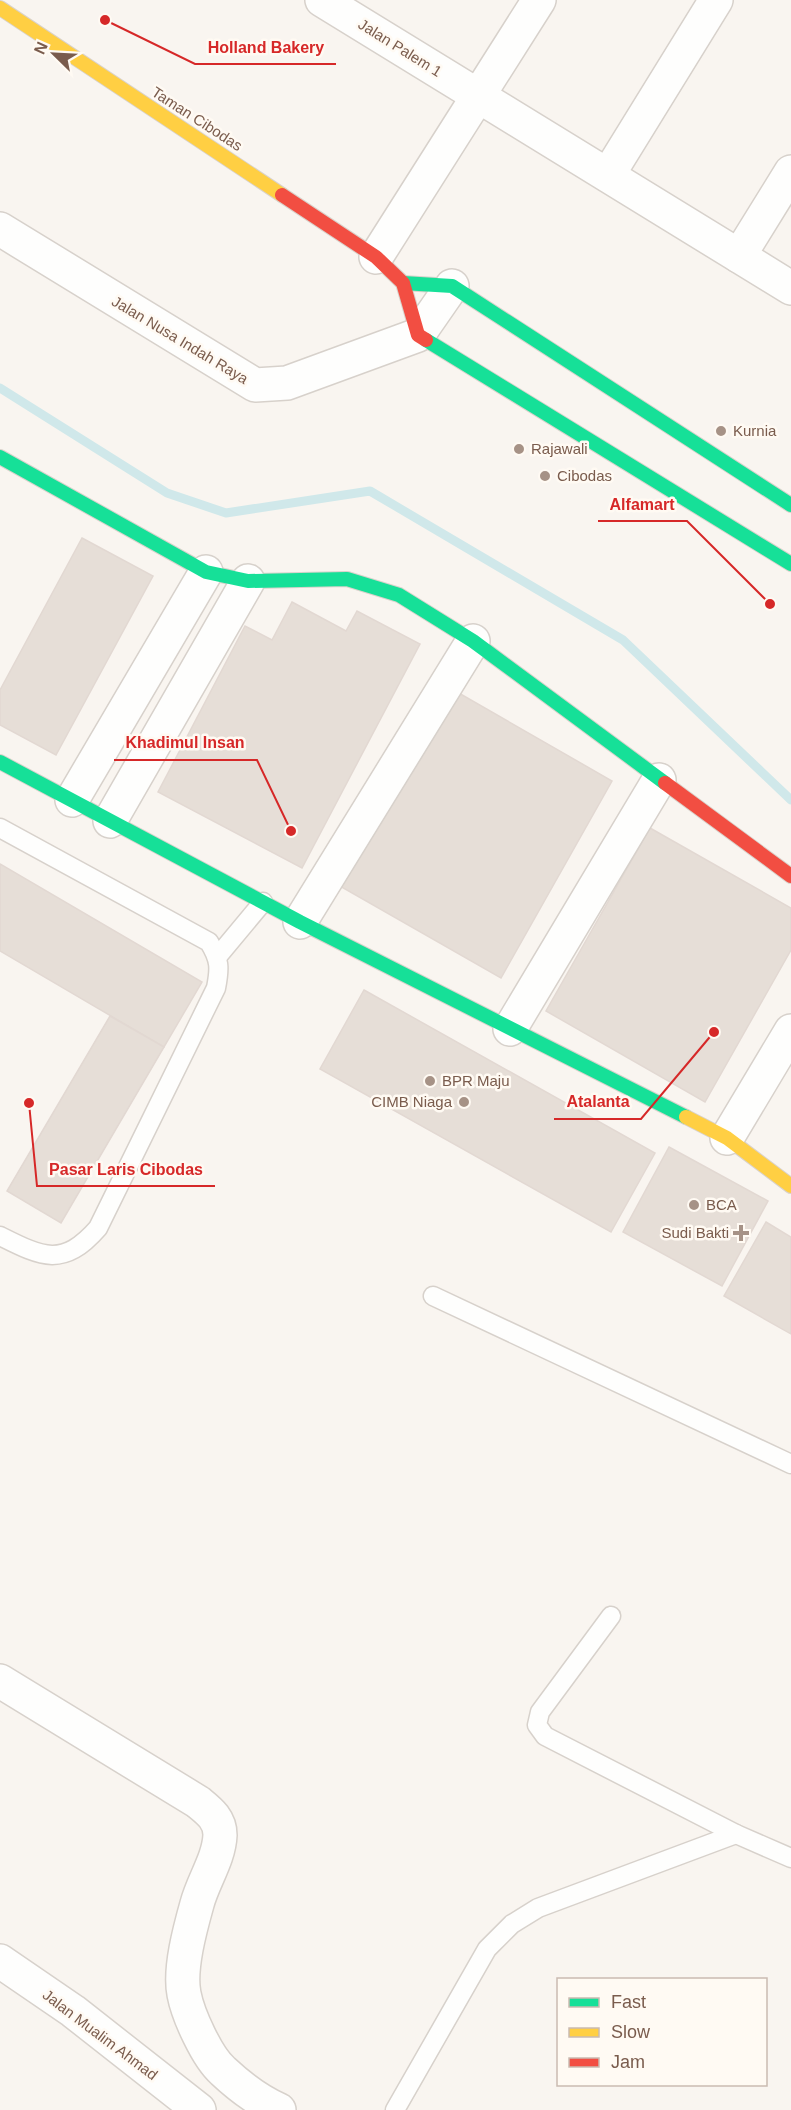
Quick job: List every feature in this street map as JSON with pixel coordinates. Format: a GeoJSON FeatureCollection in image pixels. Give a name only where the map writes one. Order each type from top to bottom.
{"type":"FeatureCollection","features":[{"type":"Feature","properties":{"kind":"street","name":"Jalan Palem 1"},"geometry":{"type":"LineString","coordinates":[[322,0],[791,288]]}},
{"type":"Feature","properties":{"kind":"street"},"geometry":{"type":"LineString","coordinates":[[376,256],[539,0]]}},
{"type":"Feature","properties":{"kind":"street"},"geometry":{"type":"LineString","coordinates":[[608,175],[716,0]]}},
{"type":"Feature","properties":{"kind":"street","name":"Taman Cibodas"},"geometry":{"type":"LineString","coordinates":[[0,8],[376,256],[403,283]]}},
{"type":"Feature","properties":{"kind":"street"},"geometry":{"type":"LineString","coordinates":[[739,256],[791,172]]}},
{"type":"Feature","properties":{"kind":"street","name":"Jalan Nusa Indah Raya"},"geometry":{"type":"LineString","coordinates":[[0,229],[255,385],[287,383],[418,335]]}},
{"type":"Feature","properties":{"kind":"street"},"geometry":{"type":"LineString","coordinates":[[791,505],[452,286],[403,283],[418,335],[791,564]]}},
{"type":"Feature","properties":{"kind":"street"},"geometry":{"type":"LineString","coordinates":[[418,335],[452,286]]}},
{"type":"Feature","properties":{"kind":"street"},"geometry":{"type":"LineString","coordinates":[[0,457],[206,572],[248,581],[347,579],[399,595],[473,641],[791,876]]}},
{"type":"Feature","properties":{"kind":"street"},"geometry":{"type":"LineString","coordinates":[[72,800],[206,572]]}},
{"type":"Feature","properties":{"kind":"street"},"geometry":{"type":"LineString","coordinates":[[110,821],[248,581]]}},
{"type":"Feature","properties":{"kind":"street"},"geometry":{"type":"LineString","coordinates":[[300,922],[473,641]]}},
{"type":"Feature","properties":{"kind":"street"},"geometry":{"type":"LineString","coordinates":[[0,762],[300,922],[727,1138],[791,1186]]}},
{"type":"Feature","properties":{"kind":"street"},"geometry":{"type":"LineString","coordinates":[[510,1029],[659,780]]}},
{"type":"Feature","properties":{"kind":"street"},"geometry":{"type":"LineString","coordinates":[[727,1138],[791,1030]]}},
{"type":"Feature","properties":{"kind":"street"},"geometry":{"type":"LineString","coordinates":[[0,1681],[198,1802],[214,1815],[220,1833],[217,1850],[197,1901],[185,1951],[184,1993],[198,2034],[221,2070],[264,2103],[279,2110]]}},
{"type":"Feature","properties":{"kind":"street","name":"Jalan Mualim Ahmad"},"geometry":{"type":"LineString","coordinates":[[0,1961],[73,2011],[199,2110]]}},
{"type":"Feature","properties":{"kind":"lane"},"geometry":{"type":"LineString","coordinates":[[0,828],[209,942],[218,956],[219,971],[216,988],[98,1228],[86,1242],[74,1250],[45,1256],[0,1236]]}},
{"type":"Feature","properties":{"kind":"lane"},"geometry":{"type":"LineString","coordinates":[[218,956],[263,902]]}},
{"type":"Feature","properties":{"kind":"lane"},"geometry":{"type":"LineString","coordinates":[[433,1296],[791,1464]]}},
{"type":"Feature","properties":{"kind":"lane"},"geometry":{"type":"LineString","coordinates":[[611,1616],[540,1712],[537,1725],[545,1736],[736,1834],[791,1858]]}},
{"type":"Feature","properties":{"kind":"lane"},"geometry":{"type":"LineString","coordinates":[[395,2110],[487,1949],[512,1924],[538,1908],[736,1834]]}},
{"type":"Feature","properties":{"kind":"building"},"geometry":{"type":"Polygon","coordinates":[[[82,538],[153,576],[56,755],[0,725],[0,690],[82,538]]]}},
{"type":"Feature","properties":{"kind":"building"},"geometry":{"type":"Polygon","coordinates":[[[292,602],[346,631],[357,611],[420,644],[302,868],[158,792],[245,626],[272,640],[292,602]]]}},
{"type":"Feature","properties":{"kind":"building"},"geometry":{"type":"Polygon","coordinates":[[[450,688],[612,781],[501,978],[338,885],[450,688]]]}},
{"type":"Feature","properties":{"kind":"building"},"geometry":{"type":"Polygon","coordinates":[[[650,828],[791,908],[791,950],[705,1102],[546,1011],[650,828]]]}},
{"type":"Feature","properties":{"kind":"building"},"geometry":{"type":"Polygon","coordinates":[[[0,864],[202,982],[164,1047],[0,951],[0,864]]]}},
{"type":"Feature","properties":{"kind":"building"},"geometry":{"type":"Polygon","coordinates":[[[364,990],[655,1153],[611,1232],[320,1069],[364,990]]]}},
{"type":"Feature","properties":{"kind":"building"},"geometry":{"type":"Polygon","coordinates":[[[110,1016],[164,1047],[61,1223],[7,1191],[110,1016]]]}},
{"type":"Feature","properties":{"kind":"building"},"geometry":{"type":"Polygon","coordinates":[[[669,1147],[768,1201],[722,1286],[623,1232],[669,1147]]]}},
{"type":"Feature","properties":{"kind":"building"},"geometry":{"type":"Polygon","coordinates":[[[766,1222],[791,1237],[791,1334],[724,1296],[766,1222]]]}},
{"type":"Feature","properties":{"kind":"waterway"},"geometry":{"type":"LineString","coordinates":[[0,388],[167,493],[226,513],[370,491],[623,640],[791,800]]}},
{"type":"Feature","properties":{"kind":"traffic: fast"},"geometry":{"type":"LineString","coordinates":[[403,283],[452,286],[791,505]]}},
{"type":"Feature","properties":{"kind":"traffic: fast"},"geometry":{"type":"LineString","coordinates":[[426,340],[791,564]]}},
{"type":"Feature","properties":{"kind":"traffic: fast"},"geometry":{"type":"LineString","coordinates":[[0,457],[206,572],[248,581],[347,579],[399,595],[473,641],[665,783]]}},
{"type":"Feature","properties":{"kind":"traffic: fast"},"geometry":{"type":"LineString","coordinates":[[0,762],[300,922],[686,1117]]}},
{"type":"Feature","properties":{"kind":"traffic: slow"},"geometry":{"type":"LineString","coordinates":[[0,8],[282,195]]}},
{"type":"Feature","properties":{"kind":"traffic: slow"},"geometry":{"type":"LineString","coordinates":[[686,1117],[727,1138],[791,1186]]}},
{"type":"Feature","properties":{"kind":"traffic: jam"},"geometry":{"type":"LineString","coordinates":[[282,195],[376,257],[403,283],[418,335],[426,340]]}},
{"type":"Feature","properties":{"kind":"traffic: jam"},"geometry":{"type":"LineString","coordinates":[[665,783],[791,876]]}},
{"type":"Feature","properties":{"kind":"place","name":"Holland Bakery"},"geometry":{"type":"Point","coordinates":[105,20]}},
{"type":"Feature","properties":{"kind":"place","name":"Kurnia"},"geometry":{"type":"Point","coordinates":[721,431]}},
{"type":"Feature","properties":{"kind":"place","name":"Rajawali"},"geometry":{"type":"Point","coordinates":[519,449]}},
{"type":"Feature","properties":{"kind":"place","name":"Cibodas"},"geometry":{"type":"Point","coordinates":[545,476]}},
{"type":"Feature","properties":{"kind":"place","name":"Alfamart"},"geometry":{"type":"Point","coordinates":[770,604]}},
{"type":"Feature","properties":{"kind":"place","name":"Khadimul Insan"},"geometry":{"type":"Point","coordinates":[291,831]}},
{"type":"Feature","properties":{"kind":"place","name":"Atalanta"},"geometry":{"type":"Point","coordinates":[714,1032]}},
{"type":"Feature","properties":{"kind":"place","name":"BPR Maju"},"geometry":{"type":"Point","coordinates":[430,1081]}},
{"type":"Feature","properties":{"kind":"place","name":"CIMB Niaga"},"geometry":{"type":"Point","coordinates":[464,1102]}},
{"type":"Feature","properties":{"kind":"place","name":"Pasar Laris Cibodas"},"geometry":{"type":"Point","coordinates":[29,1103]}},
{"type":"Feature","properties":{"kind":"place","name":"BCA"},"geometry":{"type":"Point","coordinates":[694,1205]}},
{"type":"Feature","properties":{"kind":"place","name":"Sudi Bakti"},"geometry":{"type":"Point","coordinates":[741,1233]}}]}
